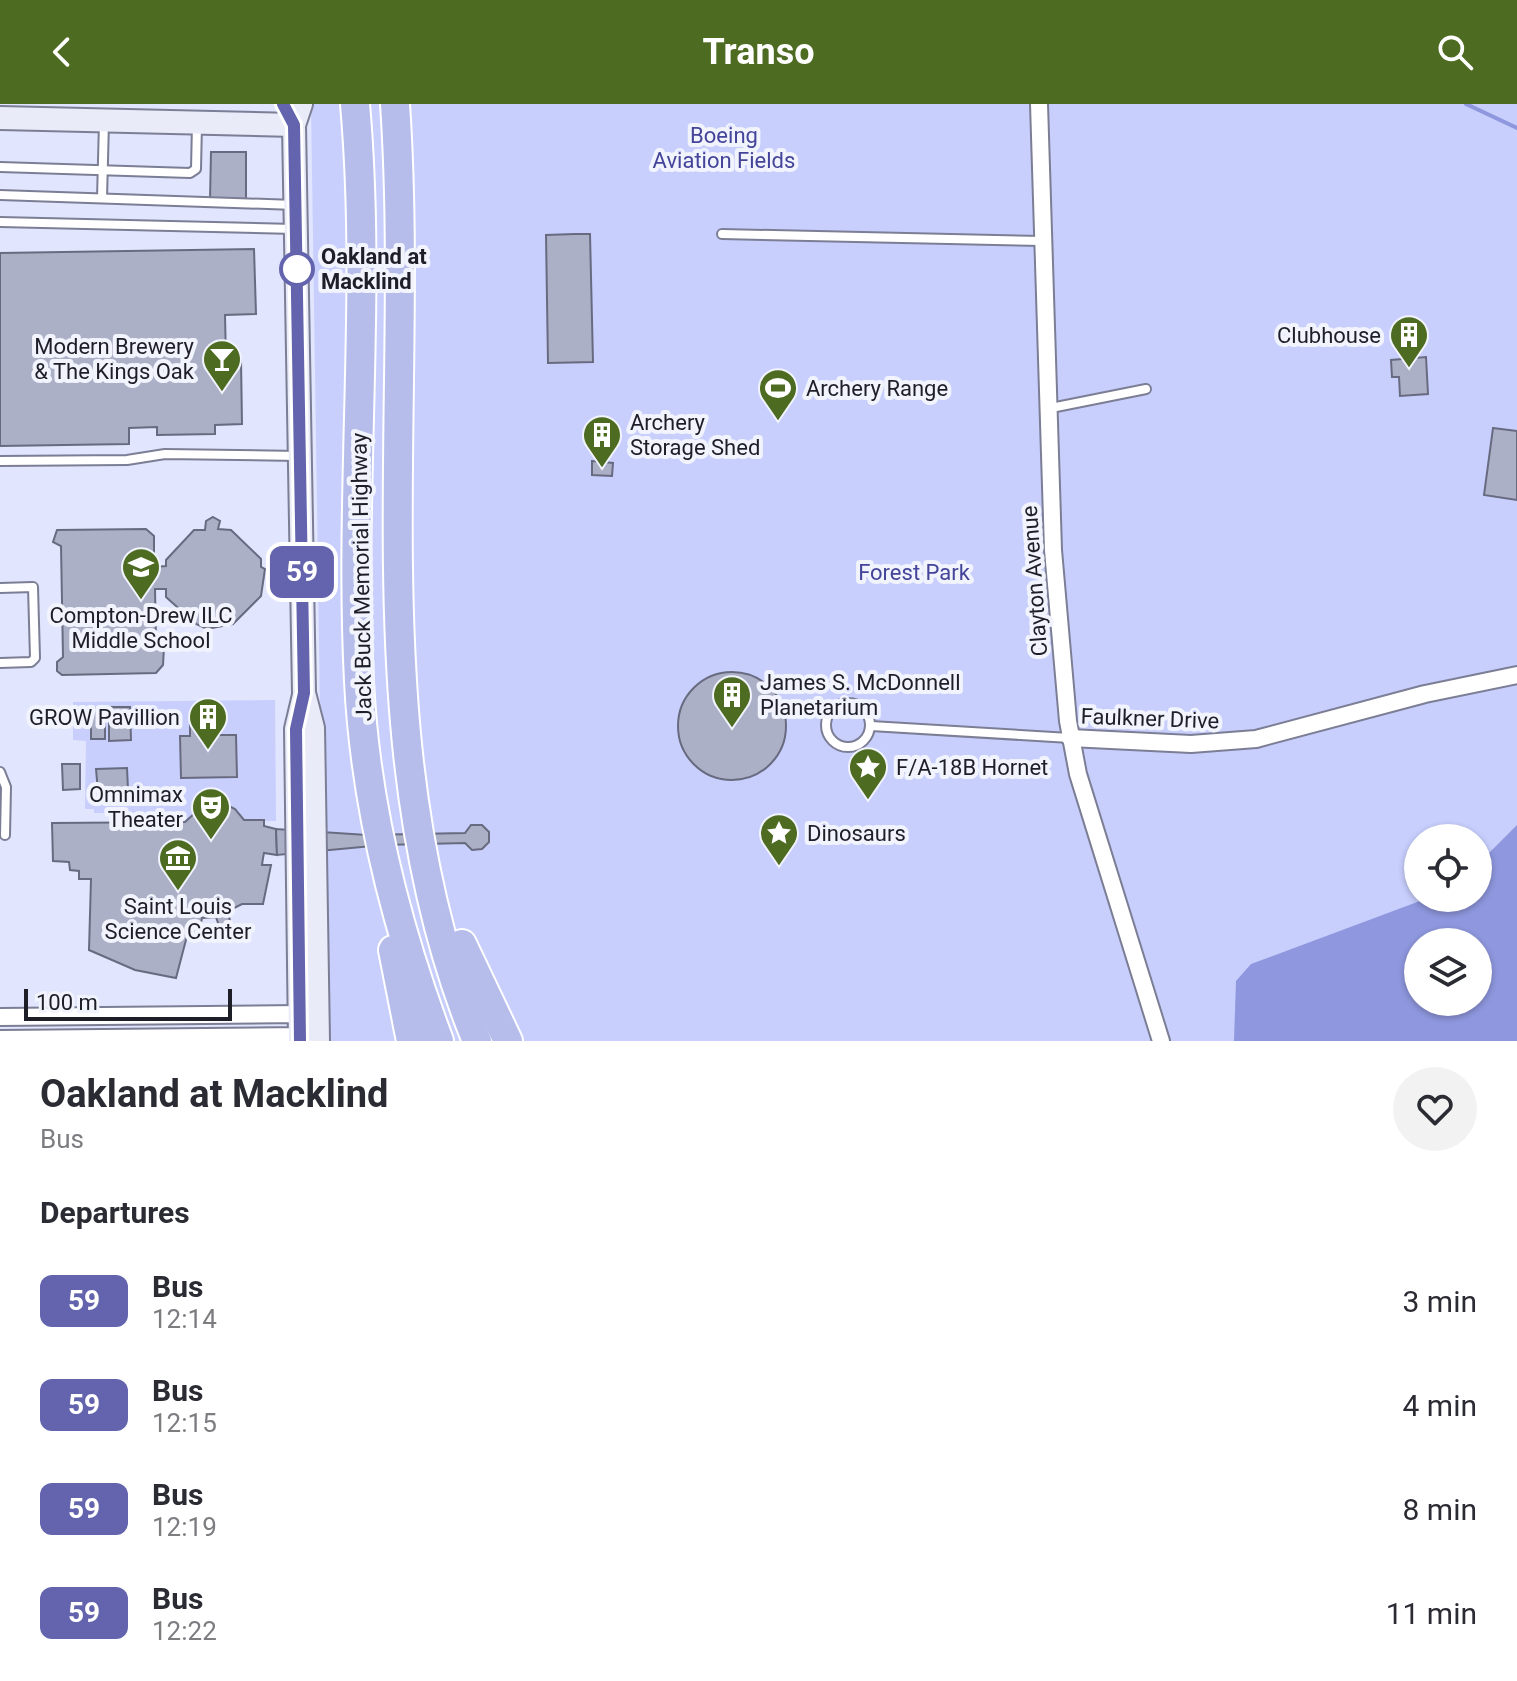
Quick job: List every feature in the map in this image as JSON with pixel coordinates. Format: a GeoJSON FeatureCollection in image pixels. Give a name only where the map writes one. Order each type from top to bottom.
{"type":"FeatureCollection","features":[{"type":"Feature","properties":{"kind":"highway","name":"Jack Buck Memorial Highway"},"geometry":{"type":"LineString","coordinates":[[355,104],[361,230],[359,680],[369,778],[398,918],[439,1041]]}},
{"type":"Feature","properties":{"kind":"highway","name":"Jack Buck Memorial Highway"},"geometry":{"type":"LineString","coordinates":[[395,104],[402,225],[401,676],[422,848],[447,949],[477,1041]]}},
{"type":"Feature","properties":{"kind":"highway"},"geometry":{"type":"LineString","coordinates":[[422,848],[468,959],[508,1041]]}},
{"type":"Feature","properties":{"kind":"highway"},"geometry":{"type":"LineString","coordinates":[[384,854],[394,960],[411,1041]]}},
{"type":"Feature","properties":{"kind":"street"},"geometry":{"type":"LineString","coordinates":[[283,104],[297,114]]}},
{"type":"Feature","properties":{"kind":"street","name":"Clayton Avenue"},"geometry":{"type":"LineString","coordinates":[[1039,104],[1046,409],[1053,550],[1070,738],[1161,1041]]}},
{"type":"Feature","properties":{"kind":"street"},"geometry":{"type":"LineString","coordinates":[[0,118],[197,123],[297,114]]}},
{"type":"Feature","properties":{"kind":"street"},"geometry":{"type":"LineString","coordinates":[[297,114],[304,693],[313,728],[307,1032]]}},
{"type":"Feature","properties":{"kind":"street","name":"Faulkner Drive"},"geometry":{"type":"LineString","coordinates":[[1070,738],[1191,744],[1256,739],[1425,694],[1517,675]]}},
{"type":"Feature","properties":{"kind":"street"},"geometry":{"type":"LineString","coordinates":[[0,1017],[307,1032]]}},
{"type":"Feature","properties":{"kind":"street"},"geometry":{"type":"LineString","coordinates":[[0,1039],[307,1032]]}},
{"type":"Feature","properties":{"kind":"lane"},"geometry":{"type":"LineString","coordinates":[[102,198],[104,121]]}},
{"type":"Feature","properties":{"kind":"lane"},"geometry":{"type":"LineString","coordinates":[[0,167],[194,172],[197,123]]}},
{"type":"Feature","properties":{"kind":"lane"},"geometry":{"type":"LineString","coordinates":[[0,195],[296,205]]}},
{"type":"Feature","properties":{"kind":"lane"},"geometry":{"type":"LineString","coordinates":[[0,222],[296,229]]}},
{"type":"Feature","properties":{"kind":"lane"},"geometry":{"type":"LineString","coordinates":[[722,234],[1042,241]]}},
{"type":"Feature","properties":{"kind":"lane"},"geometry":{"type":"LineString","coordinates":[[1046,409],[1146,389]]}},
{"type":"Feature","properties":{"kind":"lane"},"geometry":{"type":"LineString","coordinates":[[0,461],[127,460],[165,454],[300,456]]}},
{"type":"Feature","properties":{"kind":"lane"},"geometry":{"type":"LineString","coordinates":[[0,588],[33,587],[35,658],[31,662],[0,663]]}},
{"type":"Feature","properties":{"kind":"lane"},"geometry":{"type":"LineString","coordinates":[[847,702],[861,706],[871,726],[865,740],[852,747],[837,744],[826,728],[831,710],[847,702]]}},
{"type":"Feature","properties":{"kind":"lane","name":"Faulkner Drive"},"geometry":{"type":"LineString","coordinates":[[871,726],[1070,738]]}},
{"type":"Feature","properties":{"kind":"lane"},"geometry":{"type":"LineString","coordinates":[[0,772],[6,787],[2,824],[5,835]]}},
{"type":"Feature","properties":{"kind":"green space","name":"Forest Park"},"geometry":{"type":"Polygon","coordinates":[[[311,104],[1517,104],[1517,1041],[325,1041],[311,104]]]}},
{"type":"Feature","properties":{"kind":"green space"},"geometry":{"type":"Polygon","coordinates":[[[275,700],[276,821],[120,823],[120,813],[94,813],[94,809],[85,809],[86,741],[73,740],[73,702],[275,700]]]}},
{"type":"Feature","properties":{"kind":"shaded area"},"geometry":{"type":"Polygon","coordinates":[[[1517,825],[1517,1041],[1234,1041],[1236,981],[1251,964],[1404,907],[1404,912],[1492,912],[1492,850],[1517,825]]]}},
{"type":"Feature","properties":{"kind":"building"},"geometry":{"type":"Polygon","coordinates":[[[211,152],[246,152],[246,201],[210,200],[211,152]]]}},
{"type":"Feature","properties":{"kind":"building"},"geometry":{"type":"Polygon","coordinates":[[[590,234],[593,362],[548,363],[546,235],[590,234]]]}},
{"type":"Feature","properties":{"kind":"building"},"geometry":{"type":"Polygon","coordinates":[[[254,249],[256,314],[225,315],[226,360],[241,360],[242,424],[215,425],[215,434],[157,435],[157,427],[129,428],[129,444],[0,446],[0,253],[254,249]]]}},
{"type":"Feature","properties":{"kind":"building","name":"Clubhouse"},"geometry":{"type":"Polygon","coordinates":[[[1426,357],[1428,394],[1400,396],[1399,377],[1392,377],[1391,360],[1426,357]]]}},
{"type":"Feature","properties":{"kind":"building"},"geometry":{"type":"Polygon","coordinates":[[[1493,428],[1517,431],[1517,500],[1484,495],[1493,428]]]}},
{"type":"Feature","properties":{"kind":"building","name":"Archery Storage Shed"},"geometry":{"type":"Polygon","coordinates":[[[592,461],[613,463],[612,476],[592,475],[592,461]]]}},
{"type":"Feature","properties":{"kind":"building","name":"Compton-Drew ILC Middle School"},"geometry":{"type":"Polygon","coordinates":[[[213,517],[220,521],[218,529],[231,530],[261,559],[261,567],[265,569],[261,596],[233,624],[207,629],[196,624],[166,597],[166,589],[155,589],[156,639],[164,647],[163,665],[156,673],[62,675],[57,671],[57,662],[63,657],[61,546],[53,542],[57,530],[146,529],[154,536],[154,567],[166,566],[166,560],[194,530],[205,530],[206,521],[213,517]]]}},
{"type":"Feature","properties":{"kind":"building","name":"James S. McDonnell Planetarium"},"geometry":{"type":"Polygon","coordinates":[[[732,672],[753,676],[770,688],[782,705],[786,726],[782,747],[770,764],[753,776],[732,780],[711,776],[694,764],[682,747],[678,726],[682,705],[694,688],[711,676],[732,672]]]}},
{"type":"Feature","properties":{"kind":"building"},"geometry":{"type":"Polygon","coordinates":[[[109,707],[130,707],[131,740],[109,741],[109,707]]]}},
{"type":"Feature","properties":{"kind":"building"},"geometry":{"type":"Polygon","coordinates":[[[91,708],[105,708],[105,739],[91,739],[91,708]]]}},
{"type":"Feature","properties":{"kind":"building","name":"GROW Pavillion"},"geometry":{"type":"Polygon","coordinates":[[[190,722],[208,722],[208,735],[236,735],[237,777],[181,778],[180,736],[190,736],[190,722]]]}},
{"type":"Feature","properties":{"kind":"building"},"geometry":{"type":"Polygon","coordinates":[[[62,764],[80,764],[80,789],[63,790],[62,764]]]}},
{"type":"Feature","properties":{"kind":"building"},"geometry":{"type":"Polygon","coordinates":[[[127,768],[128,790],[123,790],[123,802],[99,803],[96,769],[127,768]]]}},
{"type":"Feature","properties":{"kind":"building","name":"Saint Louis Science Center"},"geometry":{"type":"Polygon","coordinates":[[[219,801],[235,809],[244,820],[264,820],[264,826],[276,829],[277,855],[264,853],[263,858],[262,865],[271,865],[263,904],[242,904],[228,911],[233,936],[221,932],[216,917],[202,918],[199,932],[187,936],[176,978],[135,970],[89,950],[91,879],[79,879],[79,871],[70,870],[69,862],[53,861],[52,823],[185,822],[195,813],[217,809],[219,801]]]}},
{"type":"Feature","properties":{"kind":"building","name":"Saint Louis Science Center"},"geometry":{"type":"Polygon","coordinates":[[[471,825],[482,825],[489,832],[489,842],[482,849],[472,850],[465,843],[383,845],[277,855],[276,829],[367,835],[465,833],[471,825]]]}},
{"type":"Feature","properties":{"kind":"waterway"},"geometry":{"type":"LineString","coordinates":[[1466,104],[1517,128]]}},
{"type":"Feature","properties":{"kind":"bus line","name":"59"},"geometry":{"type":"LineString","coordinates":[[283,104],[294,125],[304,693],[296,729],[300,1041]]}},
{"type":"Feature","properties":{"kind":"place","name":"Oakland at Macklind"},"geometry":{"type":"Point","coordinates":[297,269]}},
{"type":"Feature","properties":{"kind":"place","name":"Clubhouse"},"geometry":{"type":"Point","coordinates":[1409,369]}},
{"type":"Feature","properties":{"kind":"place","name":"Modern Brewery & The Kings Oak"},"geometry":{"type":"Point","coordinates":[222,393]}},
{"type":"Feature","properties":{"kind":"place","name":"Archery Range"},"geometry":{"type":"Point","coordinates":[778,422]}},
{"type":"Feature","properties":{"kind":"place","name":"Archery Storage Shed"},"geometry":{"type":"Point","coordinates":[602,469]}},
{"type":"Feature","properties":{"kind":"place","name":"Compton-Drew ILC Middle School"},"geometry":{"type":"Point","coordinates":[141,601]}},
{"type":"Feature","properties":{"kind":"place","name":"James S. McDonnell Planetarium"},"geometry":{"type":"Point","coordinates":[732,729]}},
{"type":"Feature","properties":{"kind":"place","name":"GROW Pavillion"},"geometry":{"type":"Point","coordinates":[208,751]}},
{"type":"Feature","properties":{"kind":"place","name":"F/A-18B Hornet"},"geometry":{"type":"Point","coordinates":[868,801]}},
{"type":"Feature","properties":{"kind":"place","name":"Omnimax Theater"},"geometry":{"type":"Point","coordinates":[211,841]}},
{"type":"Feature","properties":{"kind":"place","name":"Dinosaurs"},"geometry":{"type":"Point","coordinates":[779,867]}},
{"type":"Feature","properties":{"kind":"place","name":"Saint Louis Science Center"},"geometry":{"type":"Point","coordinates":[178,892]}},
{"type":"Feature","properties":{"kind":"park label","name":"Boeing Aviation Fields"},"geometry":{"type":"Point","coordinates":[724,148]}}]}
